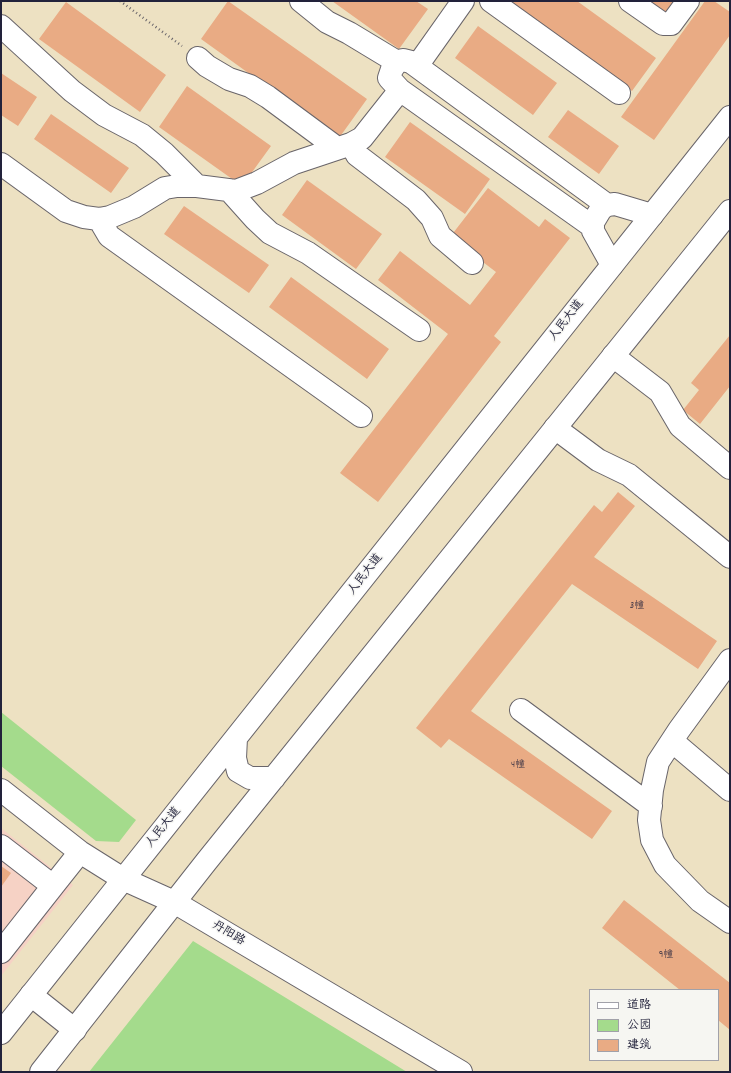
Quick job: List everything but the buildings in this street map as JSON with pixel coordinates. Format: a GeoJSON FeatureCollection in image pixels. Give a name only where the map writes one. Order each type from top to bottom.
{"type":"FeatureCollection","features":[{"type":"Feature","properties":{"kind":"main road"},"geometry":{"type":"LineString","coordinates":[[300,1],[327,22],[407,64],[607,205]]}},
{"type":"Feature","properties":{"kind":"main road"},"geometry":{"type":"LineString","coordinates":[[463,1],[407,64],[392,69],[389,78],[400,90],[593,227]]}},
{"type":"Feature","properties":{"kind":"main road"},"geometry":{"type":"LineString","coordinates":[[491,1],[619,93]]}},
{"type":"Feature","properties":{"kind":"main road"},"geometry":{"type":"LineString","coordinates":[[630,1],[663,24],[671,24],[688,1]]}},
{"type":"Feature","properties":{"kind":"main road"},"geometry":{"type":"LineString","coordinates":[[1,26],[72,91],[104,115],[142,135],[164,153],[197,186]]}},
{"type":"Feature","properties":{"kind":"main road"},"geometry":{"type":"LineString","coordinates":[[198,58],[207,66],[230,79],[250,86],[357,155],[416,200],[432,218],[440,236],[472,263]]}},
{"type":"Feature","properties":{"kind":"main road"},"geometry":{"type":"LineString","coordinates":[[1,164],[66,211],[84,217],[99,219],[121,213],[165,188],[177,186],[197,186],[236,191],[257,183],[294,163],[344,146],[362,138],[400,90]]}},
{"type":"Feature","properties":{"kind":"main road","name":"人民大道"},"geometry":{"type":"LineString","coordinates":[[4,1022],[31,995],[730,117]]}},
{"type":"Feature","properties":{"kind":"main road"},"geometry":{"type":"LineString","coordinates":[[229,190],[270,233],[308,254],[419,330]]}},
{"type":"Feature","properties":{"kind":"main road"},"geometry":{"type":"LineString","coordinates":[[612,266],[593,231],[596,216],[607,205],[615,204],[652,215]]}},
{"type":"Feature","properties":{"kind":"main road"},"geometry":{"type":"LineString","coordinates":[[41,1072],[174,902],[730,211]]}},
{"type":"Feature","properties":{"kind":"main road"},"geometry":{"type":"LineString","coordinates":[[99,219],[109,236],[361,416]]}},
{"type":"Feature","properties":{"kind":"main road"},"geometry":{"type":"LineString","coordinates":[[614,356],[660,392],[680,426],[730,468]]}},
{"type":"Feature","properties":{"kind":"main road"},"geometry":{"type":"LineString","coordinates":[[555,428],[598,460],[629,475],[730,557]]}},
{"type":"Feature","properties":{"kind":"main road"},"geometry":{"type":"LineString","coordinates":[[730,660],[658,762],[649,820],[652,840],[665,865],[700,901],[730,922]]}},
{"type":"Feature","properties":{"kind":"main road"},"geometry":{"type":"LineString","coordinates":[[521,710],[651,806]]}},
{"type":"Feature","properties":{"kind":"main road"},"geometry":{"type":"LineString","coordinates":[[236,738],[235,758],[238,771],[250,778],[274,778]]}},
{"type":"Feature","properties":{"kind":"main road"},"geometry":{"type":"LineString","coordinates":[[672,741],[730,790]]}},
{"type":"Feature","properties":{"kind":"main road","name":"丹阳路"},"geometry":{"type":"LineString","coordinates":[[1,790],[80,852],[123,880],[174,902],[461,1072]]}},
{"type":"Feature","properties":{"kind":"main road"},"geometry":{"type":"LineString","coordinates":[[1,846],[53,886]]}},
{"type":"Feature","properties":{"kind":"main road"},"geometry":{"type":"LineString","coordinates":[[1,952],[80,852]]}},
{"type":"Feature","properties":{"kind":"main road"},"geometry":{"type":"LineString","coordinates":[[31,995],[75,1030]]}},
{"type":"Feature","properties":{"kind":"path"},"geometry":{"type":"LineString","coordinates":[[120,1],[198,58]]}},
{"type":"Feature","properties":{"kind":"shaded area"},"geometry":{"type":"Polygon","coordinates":[[[1,828],[73,885],[1,976],[1,828]]]}},
{"type":"Feature","properties":{"kind":"green space"},"geometry":{"type":"Polygon","coordinates":[[[1,712],[136,820],[119,842],[96,841],[1,766],[1,712]]]}},
{"type":"Feature","properties":{"kind":"green space"},"geometry":{"type":"Polygon","coordinates":[[[193,941],[407,1072],[89,1072],[193,941]]]}}]}
